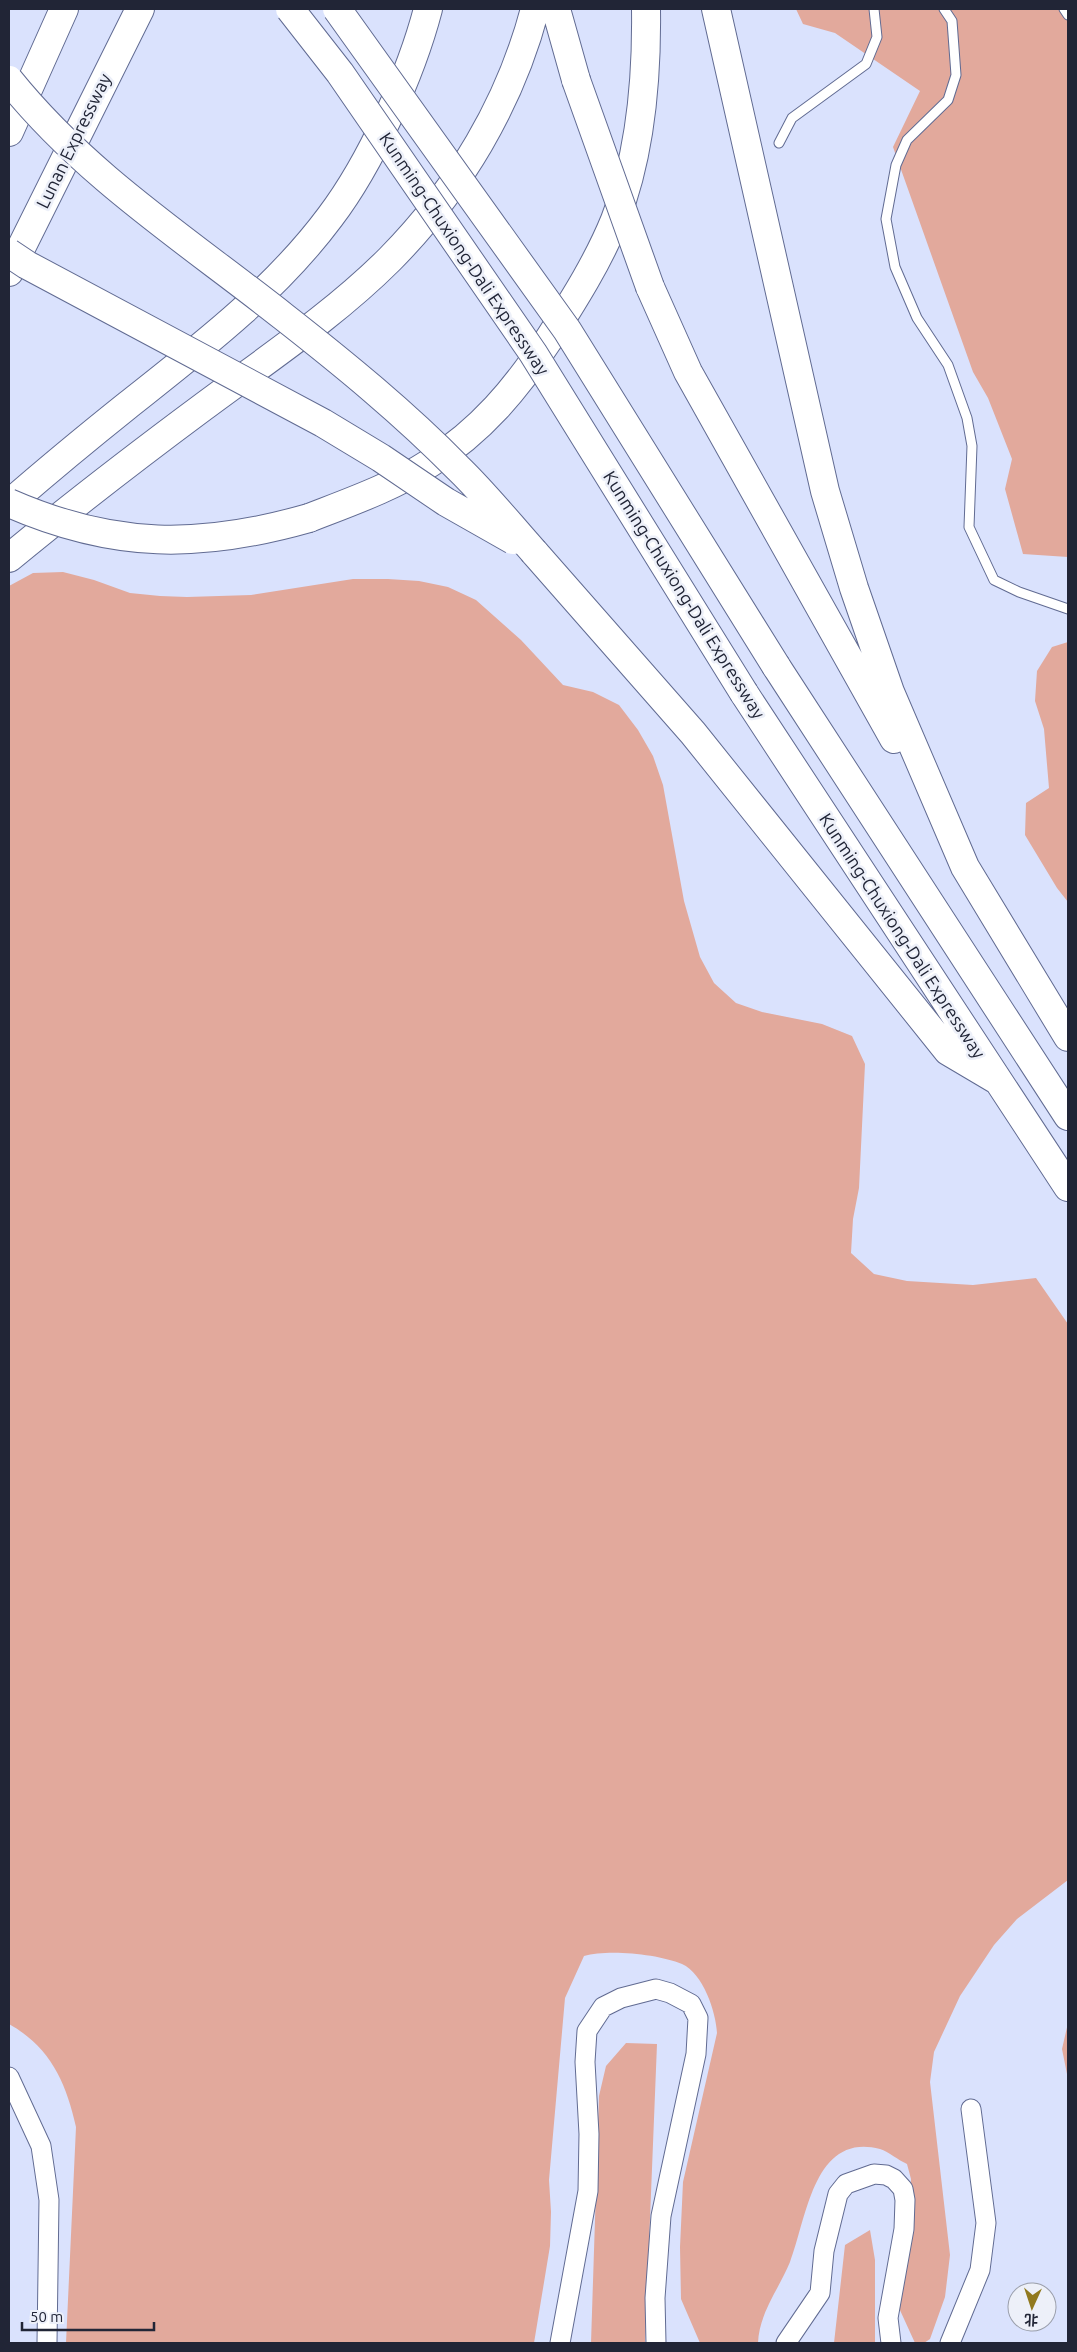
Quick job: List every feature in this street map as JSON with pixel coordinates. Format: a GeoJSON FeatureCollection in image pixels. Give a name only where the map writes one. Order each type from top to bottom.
{"type":"FeatureCollection","features":[{"type":"Feature","properties":{"kind":"highway"},"geometry":{"type":"LineString","coordinates":[[9,132],[64,9]]}},
{"type":"Feature","properties":{"kind":"highway","name":"Kunming-Chuxiong-Dali Expressway"},"geometry":{"type":"LineString","coordinates":[[290,9],[340,73],[533,353],[744,693],[1068,1187]]}},
{"type":"Feature","properties":{"kind":"highway","name":"Kunming-Chuxiong-Dali Expressway"},"geometry":{"type":"LineString","coordinates":[[337,9],[567,330],[776,666],[1068,1116]]}},
{"type":"Feature","properties":{"kind":"highway"},"geometry":{"type":"LineString","coordinates":[[428,9],[414,56],[384,122],[349,188],[314,237],[280,275],[237,316],[84,440],[9,504],[74,528],[110,536],[152,541],[202,540],[238,536],[310,518],[351,502],[430,464],[465,437],[496,411],[524,376],[583,284],[615,220],[639,132],[646,50],[646,9]]}},
{"type":"Feature","properties":{"kind":"highway"},"geometry":{"type":"LineString","coordinates":[[9,558],[107,478],[342,302],[390,259],[451,190],[471,159],[506,92],[520,58],[535,9]]}},
{"type":"Feature","properties":{"kind":"highway"},"geometry":{"type":"LineString","coordinates":[[556,9],[576,80],[650,287],[688,372],[965,867],[1068,1037]]}},
{"type":"Feature","properties":{"kind":"highway"},"geometry":{"type":"LineString","coordinates":[[716,9],[786,324],[828,500],[854,588],[890,692],[965,867]]}},
{"type":"Feature","properties":{"kind":"highway","name":"Lunan Expressway"},"geometry":{"type":"LineString","coordinates":[[9,272],[138,12]]}},
{"type":"Feature","properties":{"kind":"highway"},"geometry":{"type":"LineString","coordinates":[[9,80],[36,114],[93,169],[142,210],[282,316],[404,416],[459,468],[693,733],[948,1051],[997,1080]]}},
{"type":"Feature","properties":{"kind":"highway"},"geometry":{"type":"LineString","coordinates":[[9,253],[27,265],[323,423],[381,458],[446,502],[534,552]]}},
{"type":"Feature","properties":{"kind":"street"},"geometry":{"type":"LineString","coordinates":[[560,2343],[588,2191],[590,2134],[585,2062],[587,2031],[603,2007],[621,1998],[656,1989],[670,1993],[692,2004],[698,2018],[696,2054],[662,2216],[655,2298],[656,2343]]}},
{"type":"Feature","properties":{"kind":"street"},"geometry":{"type":"LineString","coordinates":[[9,2077],[41,2146],[49,2200],[47,2343]]}},
{"type":"Feature","properties":{"kind":"street"},"geometry":{"type":"LineString","coordinates":[[950,2343],[980,2270],[986,2223],[971,2109]]}},
{"type":"Feature","properties":{"kind":"street"},"geometry":{"type":"LineString","coordinates":[[786,2343],[820,2293],[824,2251],[838,2194],[846,2184],[874,2174],[886,2175],[894,2179],[903,2189],[905,2200],[904,2229],[888,2318],[891,2343]]}},
{"type":"Feature","properties":{"kind":"lane"},"geometry":{"type":"LineString","coordinates":[[779,144],[792,118],[866,64],[877,37],[874,9]]}},
{"type":"Feature","properties":{"kind":"lane"},"geometry":{"type":"LineString","coordinates":[[944,9],[952,21],[956,75],[948,100],[907,140],[896,165],[886,219],[895,267],[917,318],[948,365],[968,418],[972,446],[969,527],[994,580],[1019,592],[1068,609]]}},
{"type":"Feature","properties":{"kind":"lane"},"geometry":{"type":"LineString","coordinates":[[1064,9],[1068,15]]}},
{"type":"Feature","properties":{"kind":"shaded area"},"geometry":{"type":"Polygon","coordinates":[[[796,9],[1068,9],[1068,557],[1023,554],[1005,489],[1012,459],[988,398],[973,372],[893,147],[920,91],[835,33],[803,24],[796,9]]]}},
{"type":"Feature","properties":{"kind":"shaded area"},"geometry":{"type":"Polygon","coordinates":[[[63,572],[94,580],[130,593],[160,596],[251,595],[353,579],[419,581],[448,587],[476,600],[521,640],[563,685],[593,692],[619,705],[638,730],[653,756],[663,785],[684,901],[700,957],[714,983],[736,1003],[762,1012],[822,1024],[852,1036],[865,1064],[859,1188],[853,1219],[851,1253],[874,1274],[907,1281],[973,1285],[1036,1278],[1068,1324],[1068,1880],[1017,1919],[994,1945],[960,1996],[934,2052],[930,2082],[950,2255],[945,2297],[930,2339],[924,2343],[915,2343],[899,2308],[908,2235],[911,2179],[907,2164],[880,2149],[858,2147],[840,2153],[827,2166],[816,2183],[790,2262],[762,2321],[758,2343],[700,2343],[681,2299],[680,2247],[683,2182],[717,2033],[714,2015],[702,1984],[682,1964],[647,1955],[606,1953],[584,1956],[565,1998],[549,2180],[551,2212],[550,2246],[534,2343],[66,2343],[76,2127],[67,2095],[54,2067],[35,2043],[9,2024],[9,586],[33,573],[63,572]]]}},
{"type":"Feature","properties":{"kind":"shaded area"},"geometry":{"type":"Polygon","coordinates":[[[1068,642],[1068,902],[1057,888],[1025,835],[1026,803],[1049,788],[1044,729],[1035,701],[1037,671],[1052,647],[1068,642]]]}},
{"type":"Feature","properties":{"kind":"shaded area"},"geometry":{"type":"Polygon","coordinates":[[[1068,2023],[1068,2079],[1062,2049],[1068,2023]]]}},
{"type":"Feature","properties":{"kind":"shaded area"},"geometry":{"type":"Polygon","coordinates":[[[626,2043],[657,2044],[645,2343],[591,2343],[599,2096],[606,2066],[626,2043]]]}},
{"type":"Feature","properties":{"kind":"shaded area"},"geometry":{"type":"Polygon","coordinates":[[[870,2230],[875,2260],[875,2343],[834,2343],[845,2245],[870,2230]]]}}]}
